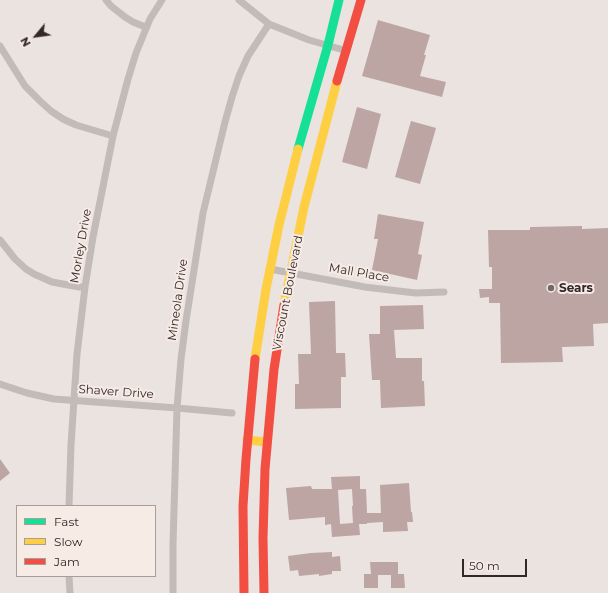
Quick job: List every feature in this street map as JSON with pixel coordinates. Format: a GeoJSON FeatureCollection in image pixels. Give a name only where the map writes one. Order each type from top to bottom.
{"type":"FeatureCollection","features":[{"type":"Feature","properties":{"kind":"main road","name":"Viscount Boulevard"},"geometry":{"type":"LineString","coordinates":[[244,593],[243,506],[247,440],[260,326],[279,225],[339,0]]}},
{"type":"Feature","properties":{"kind":"main road","name":"Viscount Boulevard"},"geometry":{"type":"LineString","coordinates":[[264,593],[263,538],[267,442],[274,369],[284,305],[304,207],[361,0]]}},
{"type":"Feature","properties":{"kind":"main road"},"geometry":{"type":"LineString","coordinates":[[247,440],[267,442]]}},
{"type":"Feature","properties":{"kind":"street"},"geometry":{"type":"LineString","coordinates":[[106,0],[125,17],[133,22],[147,27]]}},
{"type":"Feature","properties":{"kind":"street","name":"Morley Drive"},"geometry":{"type":"LineString","coordinates":[[69,505],[77,354],[85,287],[106,166],[136,53],[150,19],[162,0]]}},
{"type":"Feature","properties":{"kind":"street"},"geometry":{"type":"LineString","coordinates":[[239,0],[269,24],[309,40],[347,51]]}},
{"type":"Feature","properties":{"kind":"street","name":"Mineola Drive"},"geometry":{"type":"LineString","coordinates":[[173,593],[173,537],[177,408],[181,359],[193,270],[204,206],[239,76],[248,56],[269,24]]}},
{"type":"Feature","properties":{"kind":"street"},"geometry":{"type":"LineString","coordinates":[[0,46],[25,86],[51,111],[76,125],[113,136]]}},
{"type":"Feature","properties":{"kind":"street"},"geometry":{"type":"LineString","coordinates":[[0,240],[15,258],[34,274],[52,282],[85,287]]}},
{"type":"Feature","properties":{"kind":"street","name":"Mall Place"},"geometry":{"type":"LineString","coordinates":[[270,269],[360,286],[416,293],[444,292]]}},
{"type":"Feature","properties":{"kind":"street","name":"Shaver Drive"},"geometry":{"type":"LineString","coordinates":[[0,384],[54,399],[74,399],[232,413]]}},
{"type":"Feature","properties":{"kind":"street"},"geometry":{"type":"LineString","coordinates":[[69,577],[70,593]]}},
{"type":"Feature","properties":{"kind":"building"},"geometry":{"type":"Polygon","coordinates":[[[378,20],[430,35],[420,76],[446,82],[442,97],[362,76],[378,20]]]}},
{"type":"Feature","properties":{"kind":"building"},"geometry":{"type":"Polygon","coordinates":[[[357,107],[381,114],[367,169],[342,162],[357,107]]]}},
{"type":"Feature","properties":{"kind":"building"},"geometry":{"type":"Polygon","coordinates":[[[411,121],[436,128],[420,184],[395,177],[411,121]]]}},
{"type":"Feature","properties":{"kind":"building"},"geometry":{"type":"Polygon","coordinates":[[[378,214],[424,222],[418,254],[422,255],[417,280],[372,270],[378,239],[374,239],[378,214]]]}},
{"type":"Feature","properties":{"kind":"building"},"geometry":{"type":"Polygon","coordinates":[[[582,226],[582,229],[608,228],[608,323],[593,324],[594,346],[562,347],[563,362],[501,363],[500,303],[489,303],[489,297],[480,298],[479,289],[492,289],[492,267],[489,267],[488,230],[530,230],[530,227],[582,226]]]}},
{"type":"Feature","properties":{"kind":"building"},"geometry":{"type":"Polygon","coordinates":[[[335,301],[336,353],[345,353],[346,377],[341,377],[341,408],[295,409],[295,384],[299,384],[298,354],[311,354],[309,302],[335,301]]]}},
{"type":"Feature","properties":{"kind":"building"},"geometry":{"type":"Polygon","coordinates":[[[423,305],[424,329],[394,330],[396,358],[422,358],[422,381],[424,381],[425,406],[381,408],[380,380],[372,380],[369,334],[380,334],[380,306],[423,305]]]}},
{"type":"Feature","properties":{"kind":"building"},"geometry":{"type":"Polygon","coordinates":[[[0,459],[10,473],[0,481],[0,459]]]}},
{"type":"Feature","properties":{"kind":"building"},"geometry":{"type":"Polygon","coordinates":[[[360,476],[360,489],[366,489],[367,513],[381,513],[380,485],[409,483],[413,522],[407,522],[408,531],[383,532],[383,522],[367,523],[359,524],[360,535],[332,537],[331,524],[325,525],[325,517],[289,520],[286,488],[311,486],[312,489],[332,489],[331,477],[360,476]],[[352,489],[338,490],[340,524],[353,523],[352,489]]]}},
{"type":"Feature","properties":{"kind":"building"},"geometry":{"type":"Polygon","coordinates":[[[332,552],[332,557],[340,556],[341,571],[332,571],[332,574],[319,576],[319,574],[299,576],[298,570],[290,571],[288,556],[332,552]]]}},
{"type":"Feature","properties":{"kind":"building"},"geometry":{"type":"Polygon","coordinates":[[[370,562],[398,562],[398,574],[404,574],[405,588],[391,588],[391,575],[378,575],[378,588],[364,588],[364,574],[371,574],[370,562]]]}},
{"type":"Feature","properties":{"kind":"traffic: fast"},"geometry":{"type":"LineString","coordinates":[[298,149],[328,45],[339,0]]}},
{"type":"Feature","properties":{"kind":"traffic: slow"},"geometry":{"type":"LineString","coordinates":[[284,305],[304,207],[337,81]]}},
{"type":"Feature","properties":{"kind":"traffic: slow"},"geometry":{"type":"LineString","coordinates":[[255,359],[266,289],[279,225],[298,149]]}},
{"type":"Feature","properties":{"kind":"traffic: slow"},"geometry":{"type":"LineString","coordinates":[[247,440],[267,442]]}},
{"type":"Feature","properties":{"kind":"traffic: jam"},"geometry":{"type":"LineString","coordinates":[[337,81],[361,0]]}},
{"type":"Feature","properties":{"kind":"traffic: jam"},"geometry":{"type":"LineString","coordinates":[[264,593],[263,538],[265,469],[274,369],[284,305]]}},
{"type":"Feature","properties":{"kind":"traffic: jam"},"geometry":{"type":"LineString","coordinates":[[244,593],[243,506],[255,359]]}},
{"type":"Feature","properties":{"kind":"place","name":"Sears"},"geometry":{"type":"Point","coordinates":[551,288]}}]}
